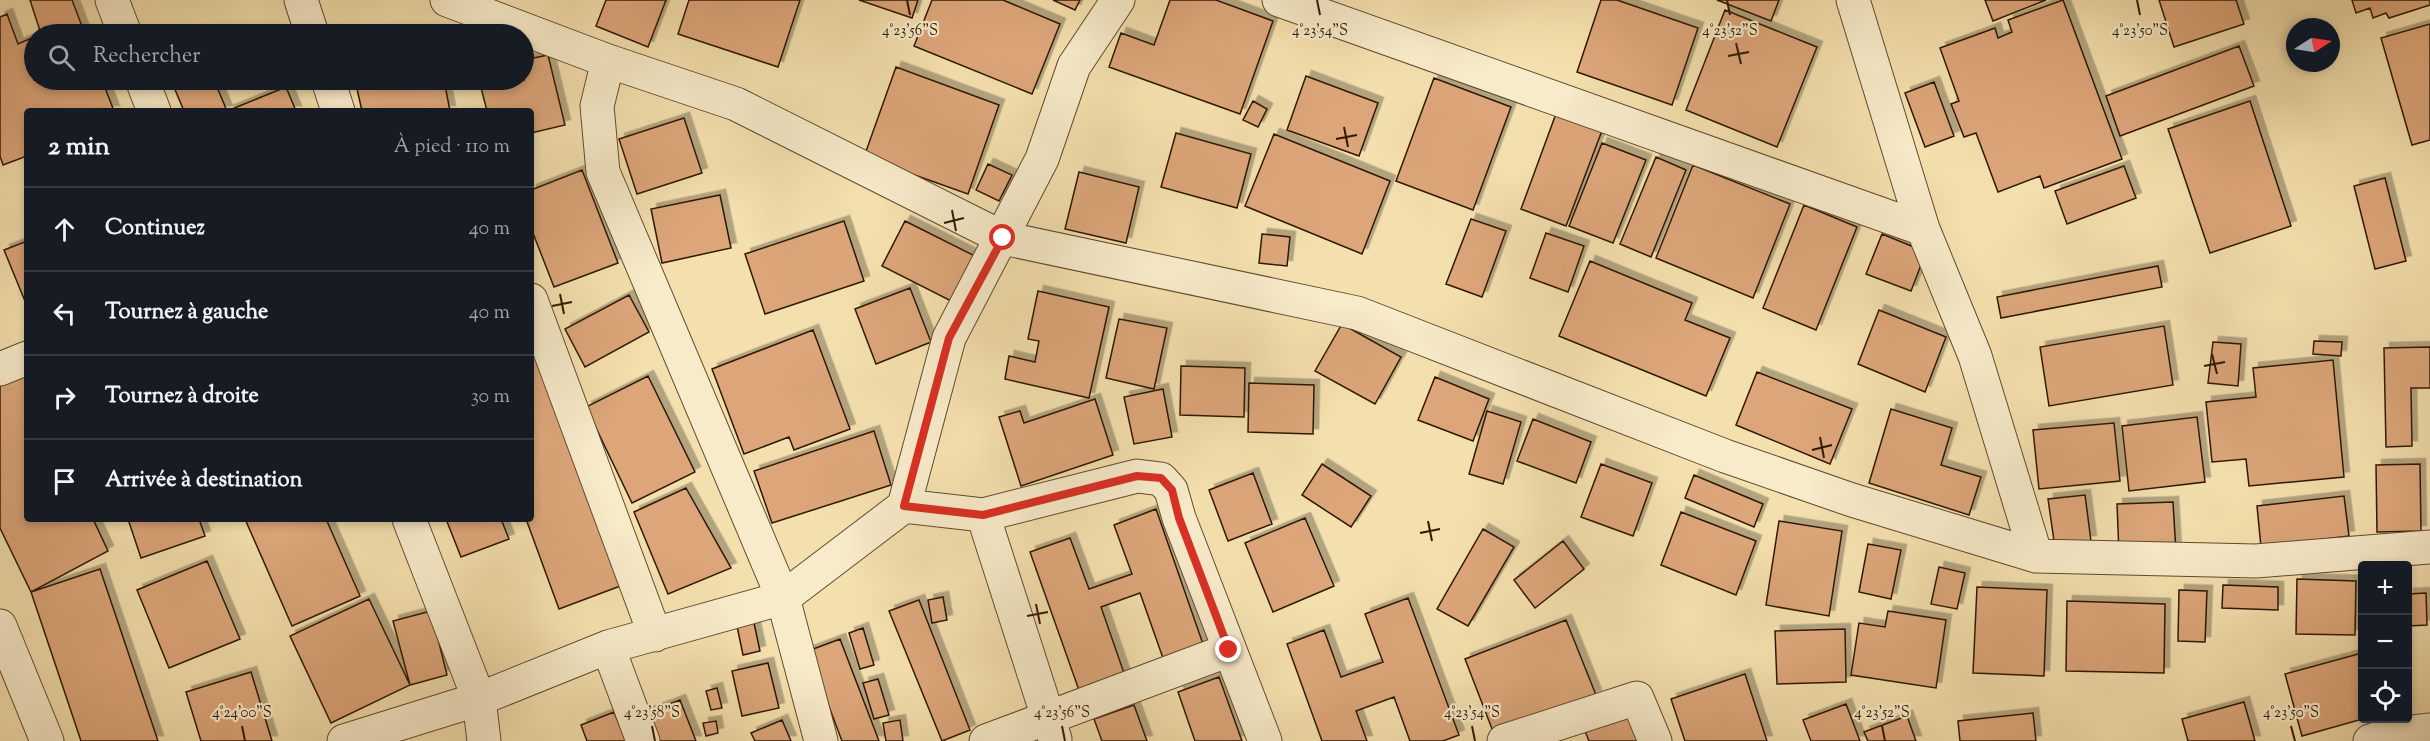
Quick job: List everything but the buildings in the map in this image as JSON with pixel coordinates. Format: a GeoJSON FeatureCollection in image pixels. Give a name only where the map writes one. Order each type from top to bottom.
{"type":"FeatureCollection","features":[{"type":"Feature","properties":{"kind":"street"},"geometry":{"type":"LineString","coordinates":[[112,0],[121,24]]}},
{"type":"Feature","properties":{"kind":"street"},"geometry":{"type":"LineString","coordinates":[[301,0],[309,24]]}},
{"type":"Feature","properties":{"kind":"street"},"geometry":{"type":"LineString","coordinates":[[447,0],[510,24]]}},
{"type":"Feature","properties":{"kind":"street"},"geometry":{"type":"LineString","coordinates":[[344,741],[479,699],[608,647],[783,598],[904,506],[949,338],[1003,238],[1042,159],[1074,66],[1118,0]]}},
{"type":"Feature","properties":{"kind":"street"},"geometry":{"type":"LineString","coordinates":[[1279,0],[1923,229]]}},
{"type":"Feature","properties":{"kind":"street"},"geometry":{"type":"LineString","coordinates":[[1853,0],[1923,229],[1975,356],[2036,556]]}},
{"type":"Feature","properties":{"kind":"street"},"geometry":{"type":"LineString","coordinates":[[534,33],[608,61],[736,104],[1003,238],[1357,313],[1725,456],[1852,500],[2036,556],[2256,561],[2430,547]]}},
{"type":"Feature","properties":{"kind":"street"},"geometry":{"type":"LineString","coordinates":[[608,61],[597,106],[603,172],[783,598],[821,741]]}},
{"type":"Feature","properties":{"kind":"street"},"geometry":{"type":"LineString","coordinates":[[146,90],[153,108]]}},
{"type":"Feature","properties":{"kind":"street"},"geometry":{"type":"LineString","coordinates":[[331,90],[337,108]]}},
{"type":"Feature","properties":{"kind":"street"},"geometry":{"type":"LineString","coordinates":[[534,308],[655,635]]}},
{"type":"Feature","properties":{"kind":"street"},"geometry":{"type":"LineString","coordinates":[[0,369],[24,359]]}},
{"type":"Feature","properties":{"kind":"street"},"geometry":{"type":"LineString","coordinates":[[904,506],[983,515],[1137,476],[1161,478],[1172,490],[1179,518],[1265,741]]}},
{"type":"Feature","properties":{"kind":"street"},"geometry":{"type":"LineString","coordinates":[[983,515],[1052,730]]}},
{"type":"Feature","properties":{"kind":"street"},"geometry":{"type":"LineString","coordinates":[[410,522],[479,699],[484,741]]}},
{"type":"Feature","properties":{"kind":"street"},"geometry":{"type":"LineString","coordinates":[[0,626],[47,741]]}},
{"type":"Feature","properties":{"kind":"street"},"geometry":{"type":"LineString","coordinates":[[608,647],[643,741]]}},
{"type":"Feature","properties":{"kind":"street"},"geometry":{"type":"LineString","coordinates":[[986,741],[1052,730],[1229,650]]}},
{"type":"Feature","properties":{"kind":"street"},"geometry":{"type":"LineString","coordinates":[[1504,741],[1637,698],[1655,741]]}},
{"type":"Feature","properties":{"kind":"street"},"geometry":{"type":"LineString","coordinates":[[2382,739],[2430,730]]}},
{"type":"Feature","properties":{"kind":"route"},"geometry":{"type":"LineString","coordinates":[[1003,238],[949,338],[904,506],[983,515],[1137,476],[1161,478],[1172,490],[1179,518],[1229,650]]}}]}
